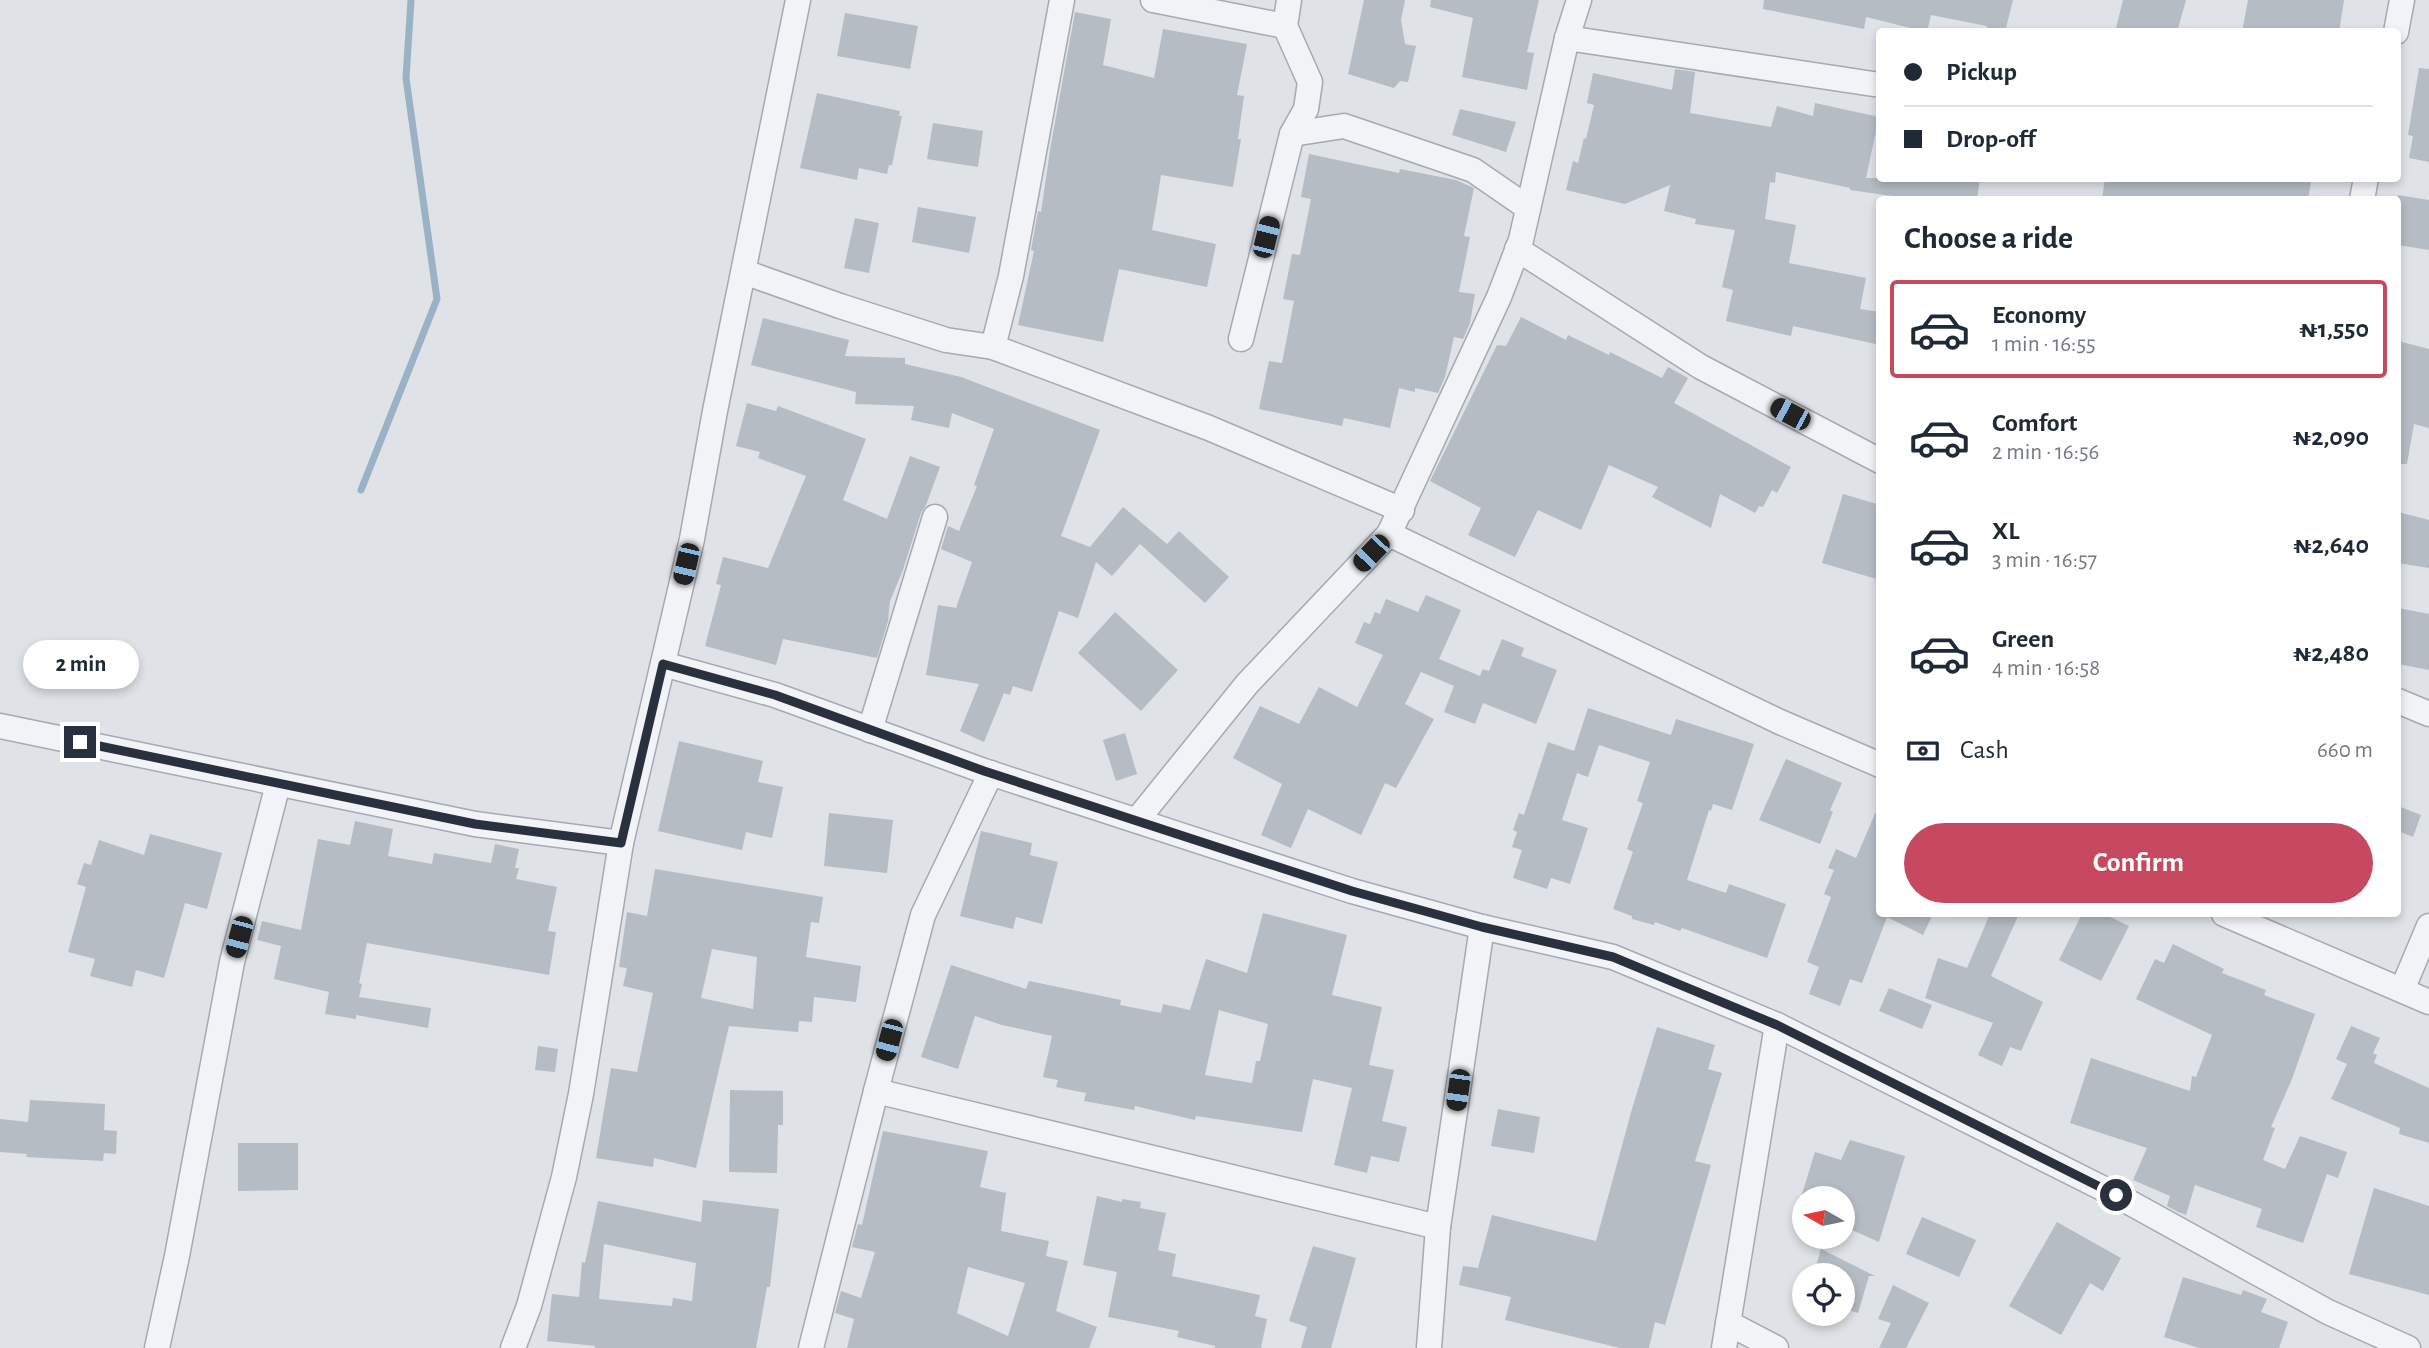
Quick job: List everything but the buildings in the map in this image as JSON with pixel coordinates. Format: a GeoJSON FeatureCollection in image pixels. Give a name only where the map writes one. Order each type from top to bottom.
{"type":"FeatureCollection","features":[{"type":"Feature","properties":{"kind":"street"},"geometry":{"type":"LineString","coordinates":[[513,1348],[529,1306],[565,1177],[621,843],[692,539],[715,411],[798,0]]}},
{"type":"Feature","properties":{"kind":"street"},"geometry":{"type":"LineString","coordinates":[[993,347],[1011,276],[1062,0]]}},
{"type":"Feature","properties":{"kind":"street"},"geometry":{"type":"LineString","coordinates":[[1153,0],[1285,26]]}},
{"type":"Feature","properties":{"kind":"street"},"geometry":{"type":"LineString","coordinates":[[1241,339],[1292,134],[1306,109],[1310,82],[1285,26],[1289,0]]}},
{"type":"Feature","properties":{"kind":"street"},"geometry":{"type":"LineString","coordinates":[[1137,820],[1247,684],[1389,534],[1402,510],[1499,297],[1517,249],[1567,38],[1579,0]]}},
{"type":"Feature","properties":{"kind":"street"},"geometry":{"type":"LineString","coordinates":[[2397,28],[2402,0]]}},
{"type":"Feature","properties":{"kind":"street"},"geometry":{"type":"LineString","coordinates":[[1567,38],[1876,84]]}},
{"type":"Feature","properties":{"kind":"street"},"geometry":{"type":"LineString","coordinates":[[1292,134],[1345,126],[1473,170],[1528,208]]}},
{"type":"Feature","properties":{"kind":"street"},"geometry":{"type":"LineString","coordinates":[[1517,249],[1701,367],[1876,459]]}},
{"type":"Feature","properties":{"kind":"street"},"geometry":{"type":"LineString","coordinates":[[744,272],[946,340],[993,347],[1209,428],[1402,510]]}},
{"type":"Feature","properties":{"kind":"street"},"geometry":{"type":"LineString","coordinates":[[870,730],[935,517]]}},
{"type":"Feature","properties":{"kind":"street"},"geometry":{"type":"LineString","coordinates":[[1389,534],[1780,722],[1876,763]]}},
{"type":"Feature","properties":{"kind":"street"},"geometry":{"type":"LineString","coordinates":[[663,664],[775,695],[991,773],[1352,891],[1482,927],[1613,957],[1777,1025],[2116,1195],[2328,1312],[2408,1348]]}},
{"type":"Feature","properties":{"kind":"street"},"geometry":{"type":"LineString","coordinates":[[2401,702],[2429,714]]}},
{"type":"Feature","properties":{"kind":"street"},"geometry":{"type":"LineString","coordinates":[[0,726],[475,824],[621,843]]}},
{"type":"Feature","properties":{"kind":"street"},"geometry":{"type":"LineString","coordinates":[[811,1348],[923,915],[991,773]]}},
{"type":"Feature","properties":{"kind":"street"},"geometry":{"type":"LineString","coordinates":[[157,1348],[232,962],[278,784]]}},
{"type":"Feature","properties":{"kind":"street"},"geometry":{"type":"LineString","coordinates":[[2231,917],[2429,1002]]}},
{"type":"Feature","properties":{"kind":"street"},"geometry":{"type":"LineString","coordinates":[[2402,990],[2429,926]]}},
{"type":"Feature","properties":{"kind":"street"},"geometry":{"type":"LineString","coordinates":[[1429,1348],[1438,1227],[1482,927]]}},
{"type":"Feature","properties":{"kind":"street"},"geometry":{"type":"LineString","coordinates":[[1724,1348],[1777,1025]]}},
{"type":"Feature","properties":{"kind":"street"},"geometry":{"type":"LineString","coordinates":[[876,1091],[1438,1227]]}},
{"type":"Feature","properties":{"kind":"street"},"geometry":{"type":"LineString","coordinates":[[1728,1323],[1776,1348]]}},
{"type":"Feature","properties":{"kind":"waterway"},"geometry":{"type":"LineString","coordinates":[[361,490],[437,299],[406,78],[411,0]]}},
{"type":"Feature","properties":{"kind":"route"},"geometry":{"type":"LineString","coordinates":[[80,742],[475,824],[621,843],[663,664],[775,695],[984,771],[1352,891],[1482,927],[1613,957],[1777,1025],[2116,1195]]}}]}
